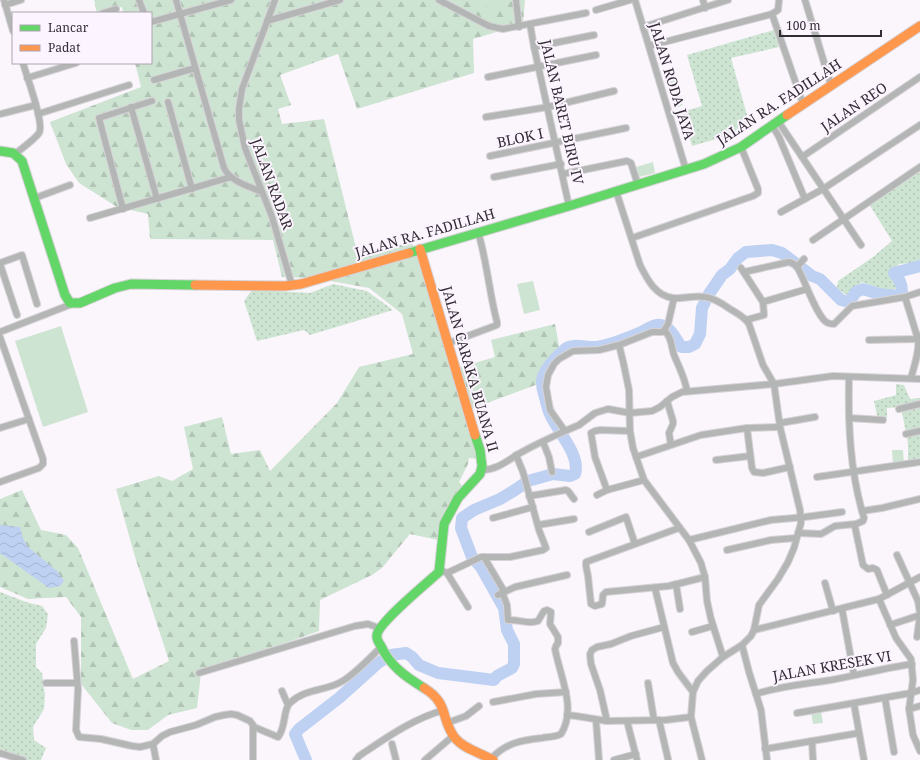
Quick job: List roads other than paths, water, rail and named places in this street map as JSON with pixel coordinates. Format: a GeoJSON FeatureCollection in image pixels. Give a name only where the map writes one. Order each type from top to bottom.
{"type":"FeatureCollection","features":[{"type":"Feature","properties":{"kind":"main road","name":"JALAN RA. FADILLAH"},"geometry":{"type":"LineString","coordinates":[[72,304],[80,303],[119,287],[131,284],[292,285],[569,206],[686,170],[716,159],[741,147],[802,104],[920,26]]}},
{"type":"Feature","properties":{"kind":"main road"},"geometry":{"type":"LineString","coordinates":[[0,151],[15,154],[24,164],[65,295],[68,301],[72,304]]}},
{"type":"Feature","properties":{"kind":"main road","name":"JALAN CARAKA BUANA II"},"geometry":{"type":"LineString","coordinates":[[420,249],[449,343],[480,450],[482,462],[482,470],[476,480],[458,498],[447,516],[442,534],[443,572]]}},
{"type":"Feature","properties":{"kind":"main road"},"geometry":{"type":"LineString","coordinates":[[443,572],[437,574],[390,615],[379,628],[376,636],[389,661],[403,675],[434,695],[439,700],[453,736],[468,748],[492,760]]}},
{"type":"Feature","properties":{"kind":"street"},"geometry":{"type":"LineString","coordinates":[[12,27],[5,2],[21,0]]}},
{"type":"Feature","properties":{"kind":"street"},"geometry":{"type":"LineString","coordinates":[[139,0],[144,12]]}},
{"type":"Feature","properties":{"kind":"street"},"geometry":{"type":"LineString","coordinates":[[176,0],[221,160],[226,171],[231,177],[241,184],[262,192]]}},
{"type":"Feature","properties":{"kind":"street"},"geometry":{"type":"LineString","coordinates":[[152,22],[219,2],[231,0]]}},
{"type":"Feature","properties":{"kind":"street","name":"JALAN RADAR"},"geometry":{"type":"LineString","coordinates":[[275,0],[242,89],[239,109],[240,127],[244,148],[278,237],[292,285]]}},
{"type":"Feature","properties":{"kind":"street"},"geometry":{"type":"LineString","coordinates":[[267,21],[340,0]]}},
{"type":"Feature","properties":{"kind":"street"},"geometry":{"type":"LineString","coordinates":[[439,0],[494,27],[503,29],[519,27],[586,12]]}},
{"type":"Feature","properties":{"kind":"street"},"geometry":{"type":"LineString","coordinates":[[516,0],[519,27]]}},
{"type":"Feature","properties":{"kind":"street"},"geometry":{"type":"LineString","coordinates":[[596,10],[630,0]]}},
{"type":"Feature","properties":{"kind":"street","name":"JALAN RODA JAYA"},"geometry":{"type":"LineString","coordinates":[[635,0],[686,170]]}},
{"type":"Feature","properties":{"kind":"street"},"geometry":{"type":"LineString","coordinates":[[703,0],[705,8]]}},
{"type":"Feature","properties":{"kind":"street"},"geometry":{"type":"LineString","coordinates":[[643,27],[728,0]]}},
{"type":"Feature","properties":{"kind":"street"},"geometry":{"type":"LineString","coordinates":[[649,46],[772,14],[778,10],[779,0]]}},
{"type":"Feature","properties":{"kind":"street"},"geometry":{"type":"LineString","coordinates":[[805,0],[831,85]]}},
{"type":"Feature","properties":{"kind":"street"},"geometry":{"type":"LineString","coordinates":[[106,12],[116,9]]}},
{"type":"Feature","properties":{"kind":"street"},"geometry":{"type":"LineString","coordinates":[[772,14],[802,104]]}},
{"type":"Feature","properties":{"kind":"street","name":"JALAN BARET BIRU IV"},"geometry":{"type":"LineString","coordinates":[[530,24],[569,206]]}},
{"type":"Feature","properties":{"kind":"street"},"geometry":{"type":"LineString","coordinates":[[534,47],[594,35]]}},
{"type":"Feature","properties":{"kind":"street"},"geometry":{"type":"LineString","coordinates":[[488,77],[596,55]]}},
{"type":"Feature","properties":{"kind":"street"},"geometry":{"type":"LineString","coordinates":[[15,154],[39,132],[41,126],[36,105],[22,64]]}},
{"type":"Feature","properties":{"kind":"street"},"geometry":{"type":"LineString","coordinates":[[27,78],[73,64]]}},
{"type":"Feature","properties":{"kind":"street"},"geometry":{"type":"LineString","coordinates":[[154,80],[195,68]]}},
{"type":"Feature","properties":{"kind":"street","name":"JALAN REO"},"geometry":{"type":"LineString","coordinates":[[802,157],[920,77]]}},
{"type":"Feature","properties":{"kind":"street"},"geometry":{"type":"LineString","coordinates":[[38,114],[129,85]]}},
{"type":"Feature","properties":{"kind":"street"},"geometry":{"type":"LineString","coordinates":[[486,117],[548,107],[614,91]]}},
{"type":"Feature","properties":{"kind":"street"},"geometry":{"type":"LineString","coordinates":[[123,209],[99,118],[101,116],[152,101]]}},
{"type":"Feature","properties":{"kind":"street"},"geometry":{"type":"LineString","coordinates":[[168,102],[192,189]]}},
{"type":"Feature","properties":{"kind":"street"},"geometry":{"type":"LineString","coordinates":[[0,114],[36,105]]}},
{"type":"Feature","properties":{"kind":"street"},"geometry":{"type":"LineString","coordinates":[[131,107],[157,199]]}},
{"type":"Feature","properties":{"kind":"street"},"geometry":{"type":"LineString","coordinates":[[775,123],[802,157],[861,245]]}},
{"type":"Feature","properties":{"kind":"street"},"geometry":{"type":"LineString","coordinates":[[775,123],[779,137],[805,199]]}},
{"type":"Feature","properties":{"kind":"street"},"geometry":{"type":"LineString","coordinates":[[781,212],[823,189],[920,125]]}},
{"type":"Feature","properties":{"kind":"street","name":"BLOK I"},"geometry":{"type":"LineString","coordinates":[[490,156],[626,128]]}},
{"type":"Feature","properties":{"kind":"street"},"geometry":{"type":"LineString","coordinates":[[632,238],[758,193],[758,189],[741,147]]}},
{"type":"Feature","properties":{"kind":"street"},"geometry":{"type":"LineString","coordinates":[[563,174],[627,161],[631,163],[638,185]]}},
{"type":"Feature","properties":{"kind":"street"},"geometry":{"type":"LineString","coordinates":[[494,177],[561,164]]}},
{"type":"Feature","properties":{"kind":"street"},"geometry":{"type":"LineString","coordinates":[[813,240],[920,167]]}},
{"type":"Feature","properties":{"kind":"street"},"geometry":{"type":"LineString","coordinates":[[90,218],[231,177]]}},
{"type":"Feature","properties":{"kind":"street"},"geometry":{"type":"LineString","coordinates":[[35,198],[70,185]]}},
{"type":"Feature","properties":{"kind":"street"},"geometry":{"type":"LineString","coordinates":[[616,191],[640,265],[649,282],[659,293],[674,298],[706,297],[713,299],[731,309],[746,320],[752,331],[763,365],[774,384],[780,425],[801,518],[801,525],[788,562],[778,579],[759,605],[754,630],[751,636],[742,645],[723,657],[702,677],[693,692],[691,717],[702,760]]}},
{"type":"Feature","properties":{"kind":"street"},"geometry":{"type":"LineString","coordinates":[[449,343],[497,325],[490,293],[487,264],[478,232]]}},
{"type":"Feature","properties":{"kind":"street"},"geometry":{"type":"LineString","coordinates":[[17,314],[0,264],[22,255],[37,304]]}},
{"type":"Feature","properties":{"kind":"street"},"geometry":{"type":"LineString","coordinates":[[798,266],[804,259]]}},
{"type":"Feature","properties":{"kind":"street"},"geometry":{"type":"LineString","coordinates":[[746,320],[764,315],[763,302],[743,270],[790,262],[798,266],[807,289],[827,323],[834,324],[852,306],[906,297],[920,292]]}},
{"type":"Feature","properties":{"kind":"street"},"geometry":{"type":"LineString","coordinates":[[763,302],[807,289]]}},
{"type":"Feature","properties":{"kind":"street"},"geometry":{"type":"LineString","coordinates":[[906,297],[919,338],[918,361],[911,378]]}},
{"type":"Feature","properties":{"kind":"street"},"geometry":{"type":"LineString","coordinates":[[674,298],[666,328],[674,354],[685,378],[687,391]]}},
{"type":"Feature","properties":{"kind":"street"},"geometry":{"type":"LineString","coordinates":[[0,332],[72,304]]}},
{"type":"Feature","properties":{"kind":"street"},"geometry":{"type":"LineString","coordinates":[[563,432],[548,402],[546,387],[550,370],[563,356],[573,351],[594,351],[619,345],[647,333],[666,328]]}},
{"type":"Feature","properties":{"kind":"street"},"geometry":{"type":"LineString","coordinates":[[0,337],[44,459],[44,464],[39,468],[0,482]]}},
{"type":"Feature","properties":{"kind":"street"},"geometry":{"type":"LineString","coordinates":[[869,340],[919,338]]}},
{"type":"Feature","properties":{"kind":"street"},"geometry":{"type":"LineString","coordinates":[[619,345],[628,383],[630,431],[633,448],[644,480],[689,540],[701,563],[705,577],[706,601],[723,657]]}},
{"type":"Feature","properties":{"kind":"street"},"geometry":{"type":"LineString","coordinates":[[482,470],[489,470],[504,464],[516,455],[579,425],[595,413],[604,409],[613,409],[630,413],[652,411],[660,407],[676,394],[687,391],[774,384],[824,377],[920,379]]}},
{"type":"Feature","properties":{"kind":"street"},"geometry":{"type":"LineString","coordinates":[[727,550],[771,540],[821,534],[835,526],[856,524],[864,520],[851,456],[849,377]]}},
{"type":"Feature","properties":{"kind":"street"},"geometry":{"type":"LineString","coordinates":[[667,401],[673,421],[668,433],[671,445]]}},
{"type":"Feature","properties":{"kind":"street"},"geometry":{"type":"LineString","coordinates":[[899,409],[920,404]]}},
{"type":"Feature","properties":{"kind":"street"},"geometry":{"type":"LineString","coordinates":[[636,457],[695,436],[747,428],[780,425],[815,417]]}},
{"type":"Feature","properties":{"kind":"street"},"geometry":{"type":"LineString","coordinates":[[849,418],[883,420]]}},
{"type":"Feature","properties":{"kind":"street"},"geometry":{"type":"LineString","coordinates":[[0,428],[29,419]]}},
{"type":"Feature","properties":{"kind":"street"},"geometry":{"type":"LineString","coordinates":[[747,428],[752,470],[756,473],[763,473],[790,467]]}},
{"type":"Feature","properties":{"kind":"street"},"geometry":{"type":"LineString","coordinates":[[608,490],[595,457],[591,433],[600,430],[630,431]]}},
{"type":"Feature","properties":{"kind":"street"},"geometry":{"type":"LineString","coordinates":[[906,434],[920,431]]}},
{"type":"Feature","properties":{"kind":"street"},"geometry":{"type":"LineString","coordinates":[[543,442],[549,457],[552,472]]}},
{"type":"Feature","properties":{"kind":"street"},"geometry":{"type":"LineString","coordinates":[[468,607],[443,572],[483,557],[510,557],[545,549],[546,547],[516,455]]}},
{"type":"Feature","properties":{"kind":"street"},"geometry":{"type":"LineString","coordinates":[[716,460],[750,456]]}},
{"type":"Feature","properties":{"kind":"street"},"geometry":{"type":"LineString","coordinates":[[817,477],[920,462]]}},
{"type":"Feature","properties":{"kind":"street"},"geometry":{"type":"LineString","coordinates":[[597,495],[608,490],[644,480]]}},
{"type":"Feature","properties":{"kind":"street"},"geometry":{"type":"LineString","coordinates":[[529,496],[566,490],[574,499]]}},
{"type":"Feature","properties":{"kind":"street"},"geometry":{"type":"LineString","coordinates":[[862,511],[920,499]]}},
{"type":"Feature","properties":{"kind":"street"},"geometry":{"type":"LineString","coordinates":[[493,518],[533,507]]}},
{"type":"Feature","properties":{"kind":"street"},"geometry":{"type":"LineString","coordinates":[[689,540],[771,520],[801,518],[842,512]]}},
{"type":"Feature","properties":{"kind":"street"},"geometry":{"type":"LineString","coordinates":[[589,532],[626,517],[635,544]]}},
{"type":"Feature","properties":{"kind":"street"},"geometry":{"type":"LineString","coordinates":[[538,525],[574,519]]}},
{"type":"Feature","properties":{"kind":"street"},"geometry":{"type":"LineString","coordinates":[[856,524],[855,527],[863,565],[877,570],[886,595]]}},
{"type":"Feature","properties":{"kind":"street"},"geometry":{"type":"LineString","coordinates":[[679,528],[586,562],[592,605],[599,605],[603,603],[603,596],[606,592],[637,588],[655,588],[705,577]]}},
{"type":"Feature","properties":{"kind":"street"},"geometry":{"type":"LineString","coordinates":[[897,555],[918,601],[920,614],[917,637]]}},
{"type":"Feature","properties":{"kind":"street"},"geometry":{"type":"LineString","coordinates":[[483,557],[507,605],[508,620],[531,623],[538,621],[544,611],[551,612],[550,622],[558,637],[558,643],[555,649],[566,692],[568,707],[564,729],[560,734],[509,744],[500,749],[492,760]]}},
{"type":"Feature","properties":{"kind":"street"},"geometry":{"type":"LineString","coordinates":[[501,592],[515,587],[567,575]]}},
{"type":"Feature","properties":{"kind":"street"},"geometry":{"type":"LineString","coordinates":[[754,630],[879,599],[920,576]]}},
{"type":"Feature","properties":{"kind":"street"},"geometry":{"type":"LineString","coordinates":[[825,583],[833,611]]}},
{"type":"Feature","properties":{"kind":"street"},"geometry":{"type":"LineString","coordinates":[[676,584],[680,608]]}},
{"type":"Feature","properties":{"kind":"street"},"geometry":{"type":"LineString","coordinates":[[655,588],[673,663],[693,692]]}},
{"type":"Feature","properties":{"kind":"street"},"geometry":{"type":"LineString","coordinates":[[879,599],[890,626],[896,638],[909,655],[913,667],[913,680],[909,709],[913,735],[920,751]]}},
{"type":"Feature","properties":{"kind":"street"},"geometry":{"type":"LineString","coordinates":[[842,608],[854,675]]}},
{"type":"Feature","properties":{"kind":"street"},"geometry":{"type":"LineString","coordinates":[[890,626],[920,614]]}},
{"type":"Feature","properties":{"kind":"street"},"geometry":{"type":"LineString","coordinates":[[199,673],[355,626],[368,624],[379,628]]}},
{"type":"Feature","properties":{"kind":"street"},"geometry":{"type":"LineString","coordinates":[[692,632],[713,626]]}},
{"type":"Feature","properties":{"kind":"street"},"geometry":{"type":"LineString","coordinates":[[607,722],[600,690],[590,660],[592,650],[631,636],[664,627]]}},
{"type":"Feature","properties":{"kind":"street"},"geometry":{"type":"LineString","coordinates":[[74,641],[78,699],[76,730],[78,736],[135,747],[153,744],[162,736],[170,732],[196,725],[215,717],[234,715],[250,721],[254,727],[253,760]]}},
{"type":"Feature","properties":{"kind":"street"},"geometry":{"type":"LineString","coordinates":[[742,645],[763,720],[767,760]]}},
{"type":"Feature","properties":{"kind":"street"},"geometry":{"type":"LineString","coordinates":[[288,705],[304,694],[338,684],[382,649]]}},
{"type":"Feature","properties":{"kind":"street","name":"JALAN KRESEK VI"},"geometry":{"type":"LineString","coordinates":[[756,694],[776,688],[881,669],[913,667],[920,669]]}},
{"type":"Feature","properties":{"kind":"street"},"geometry":{"type":"LineString","coordinates":[[46,682],[77,683]]}},
{"type":"Feature","properties":{"kind":"street"},"geometry":{"type":"LineString","coordinates":[[648,683],[668,759]]}},
{"type":"Feature","properties":{"kind":"street"},"geometry":{"type":"LineString","coordinates":[[797,713],[854,704],[920,690]]}},
{"type":"Feature","properties":{"kind":"street"},"geometry":{"type":"LineString","coordinates":[[254,727],[278,736],[283,727],[288,705],[282,691]]}},
{"type":"Feature","properties":{"kind":"street"},"geometry":{"type":"LineString","coordinates":[[493,702],[536,694],[566,692]]}},
{"type":"Feature","properties":{"kind":"street"},"geometry":{"type":"LineString","coordinates":[[885,698],[894,752]]}},
{"type":"Feature","properties":{"kind":"street"},"geometry":{"type":"LineString","coordinates":[[854,704],[864,760]]}},
{"type":"Feature","properties":{"kind":"street"},"geometry":{"type":"LineString","coordinates":[[448,723],[466,716],[479,706]]}},
{"type":"Feature","properties":{"kind":"street"},"geometry":{"type":"LineString","coordinates":[[909,709],[920,706]]}},
{"type":"Feature","properties":{"kind":"street"},"geometry":{"type":"LineString","coordinates":[[356,759],[401,729],[422,718],[444,710]]}},
{"type":"Feature","properties":{"kind":"street"},"geometry":{"type":"LineString","coordinates":[[566,715],[607,722],[691,717]]}},
{"type":"Feature","properties":{"kind":"street"},"geometry":{"type":"LineString","coordinates":[[596,720],[599,760]]}},
{"type":"Feature","properties":{"kind":"street"},"geometry":{"type":"LineString","coordinates":[[614,760],[637,757],[627,721]]}},
{"type":"Feature","properties":{"kind":"street"},"geometry":{"type":"LineString","coordinates":[[765,749],[859,733]]}},
{"type":"Feature","properties":{"kind":"street"},"geometry":{"type":"LineString","coordinates":[[428,759],[453,736]]}},
{"type":"Feature","properties":{"kind":"street"},"geometry":{"type":"LineString","coordinates":[[812,741],[813,760]]}},
{"type":"Feature","properties":{"kind":"street"},"geometry":{"type":"LineString","coordinates":[[153,744],[156,760]]}},
{"type":"Feature","properties":{"kind":"street"},"geometry":{"type":"LineString","coordinates":[[392,744],[396,760]]}},
{"type":"Feature","properties":{"kind":"street"},"geometry":{"type":"LineString","coordinates":[[0,753],[24,760]]}},
{"type":"Feature","properties":{"kind":"water"},"geometry":{"type":"Polygon","coordinates":[[[0,525],[20,527],[23,538],[28,547],[57,571],[64,581],[60,586],[49,588],[0,553],[0,525]]]}},
{"type":"Feature","properties":{"kind":"waterway"},"geometry":{"type":"LineString","coordinates":[[306,760],[295,734],[299,729],[339,698],[378,663],[391,655],[406,653],[419,665],[438,673],[494,680],[497,676],[512,668],[514,664],[514,644],[507,630],[504,608],[481,567],[472,557],[461,528],[462,518],[474,510],[500,499],[528,481],[553,474],[570,476],[575,474],[575,459],[572,451],[553,421],[542,385],[543,376],[547,369],[564,350],[571,346],[596,347],[607,345],[658,325],[662,325],[670,330],[681,347],[689,347],[695,344],[700,334],[702,308],[709,294],[722,275],[730,269],[738,258],[746,252],[772,250],[782,253],[812,276],[820,279],[841,300],[849,302],[856,292],[863,289],[879,294],[897,296],[902,292],[902,287],[894,273],[920,266]]}}]}
